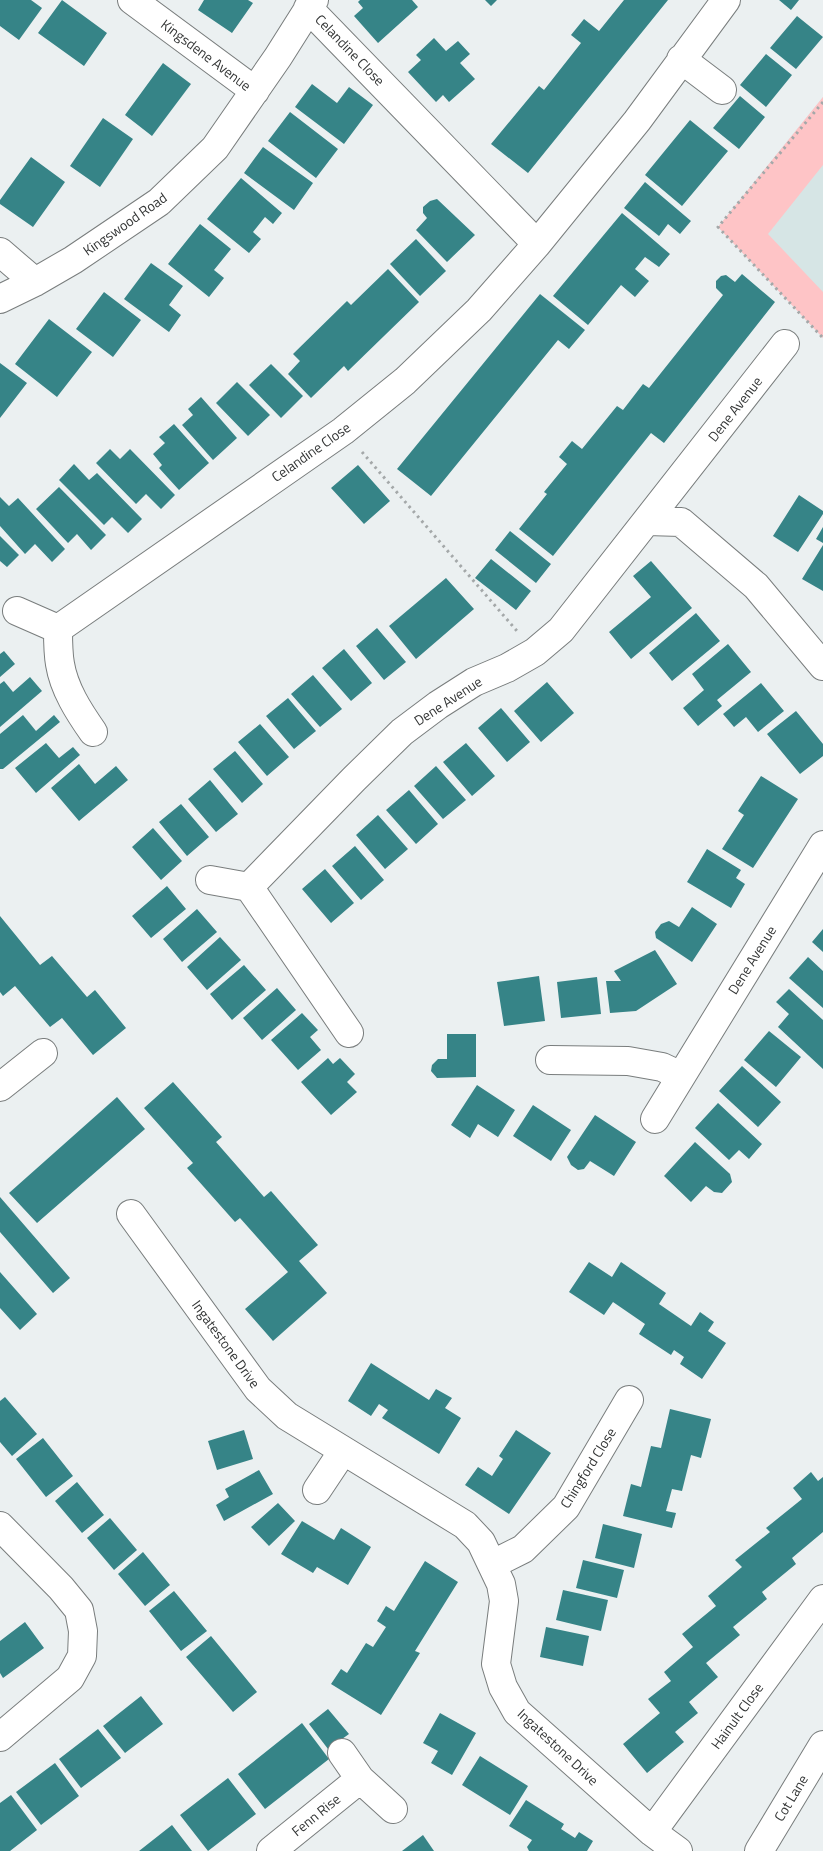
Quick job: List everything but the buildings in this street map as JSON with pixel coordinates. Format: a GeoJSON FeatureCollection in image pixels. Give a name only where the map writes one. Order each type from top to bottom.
{"type":"FeatureCollection","features":[{"type":"Feature","properties":{"kind":"street","name":"Kingsdene Avenue"},"geometry":{"type":"LineString","coordinates":[[132,0],[255,91]]}},
{"type":"Feature","properties":{"kind":"street","name":"Celandine Close"},"geometry":{"type":"LineString","coordinates":[[58,629],[343,430],[404,381],[479,310],[537,244],[637,121],[726,0]]}},
{"type":"Feature","properties":{"kind":"street","name":"Kingswood Road"},"geometry":{"type":"LineString","coordinates":[[0,299],[73,260],[159,202],[215,148],[255,91],[311,4]]}},
{"type":"Feature","properties":{"kind":"street","name":"Celandine Close"},"geometry":{"type":"LineString","coordinates":[[311,4],[537,244]]}},
{"type":"Feature","properties":{"kind":"street"},"geometry":{"type":"LineString","coordinates":[[681,60],[722,90]]}},
{"type":"Feature","properties":{"kind":"street"},"geometry":{"type":"LineString","coordinates":[[0,252],[34,282]]}},
{"type":"Feature","properties":{"kind":"street","name":"Dene Avenue"},"geometry":{"type":"LineString","coordinates":[[249,887],[402,732],[438,704],[474,682],[507,668],[535,652],[561,630],[785,344]]}},
{"type":"Feature","properties":{"kind":"street"},"geometry":{"type":"LineString","coordinates":[[647,521],[681,522],[756,586],[823,666]]}},
{"type":"Feature","properties":{"kind":"street"},"geometry":{"type":"LineString","coordinates":[[17,611],[58,629],[60,666],[71,696],[80,714],[93,732]]}},
{"type":"Feature","properties":{"kind":"street","name":"Dene Avenue"},"geometry":{"type":"LineString","coordinates":[[655,1119],[823,844]]}},
{"type":"Feature","properties":{"kind":"street"},"geometry":{"type":"LineString","coordinates":[[210,880],[249,887],[283,933],[349,1033]]}},
{"type":"Feature","properties":{"kind":"street"},"geometry":{"type":"LineString","coordinates":[[1,1085],[43,1053]]}},
{"type":"Feature","properties":{"kind":"street"},"geometry":{"type":"LineString","coordinates":[[550,1060],[628,1061],[662,1067],[680,1076]]}},
{"type":"Feature","properties":{"kind":"street","name":"Ingatestone Drive"},"geometry":{"type":"LineString","coordinates":[[131,1214],[258,1389],[287,1416],[465,1525],[481,1542],[501,1584],[504,1600],[496,1664],[503,1687],[517,1712],[652,1832],[678,1851]]}},
{"type":"Feature","properties":{"kind":"street","name":"Chingford Close"},"geometry":{"type":"LineString","coordinates":[[492,1564],[523,1549],[566,1507],[629,1400]]}},
{"type":"Feature","properties":{"kind":"street"},"geometry":{"type":"LineString","coordinates":[[317,1490],[343,1451]]}},
{"type":"Feature","properties":{"kind":"street"},"geometry":{"type":"LineString","coordinates":[[0,1526],[79,1610],[83,1631],[82,1656],[70,1678],[0,1737]]}},
{"type":"Feature","properties":{"kind":"street","name":"Hainult Close"},"geometry":{"type":"LineString","coordinates":[[652,1832],[823,1599]]}},
{"type":"Feature","properties":{"kind":"street","name":"Cot Lane"},"geometry":{"type":"LineString","coordinates":[[759,1851],[823,1745]]}},
{"type":"Feature","properties":{"kind":"street"},"geometry":{"type":"LineString","coordinates":[[342,1753],[360,1779],[393,1809]]}},
{"type":"Feature","properties":{"kind":"street","name":"Fenn Rise"},"geometry":{"type":"LineString","coordinates":[[271,1851],[360,1779]]}},
{"type":"Feature","properties":{"kind":"path"},"geometry":{"type":"LineString","coordinates":[[823,102],[718,227],[823,338]]}},
{"type":"Feature","properties":{"kind":"path"},"geometry":{"type":"LineString","coordinates":[[343,430],[535,652]]}},
{"type":"Feature","properties":{"kind":"shaded area"},"geometry":{"type":"Polygon","coordinates":[[[823,97],[823,338],[718,227],[823,97]]]}},
{"type":"Feature","properties":{"kind":"shaded area"},"geometry":{"type":"Polygon","coordinates":[[[823,97],[823,165],[768,234],[823,292],[823,338],[718,227],[823,97]]]}}]}
